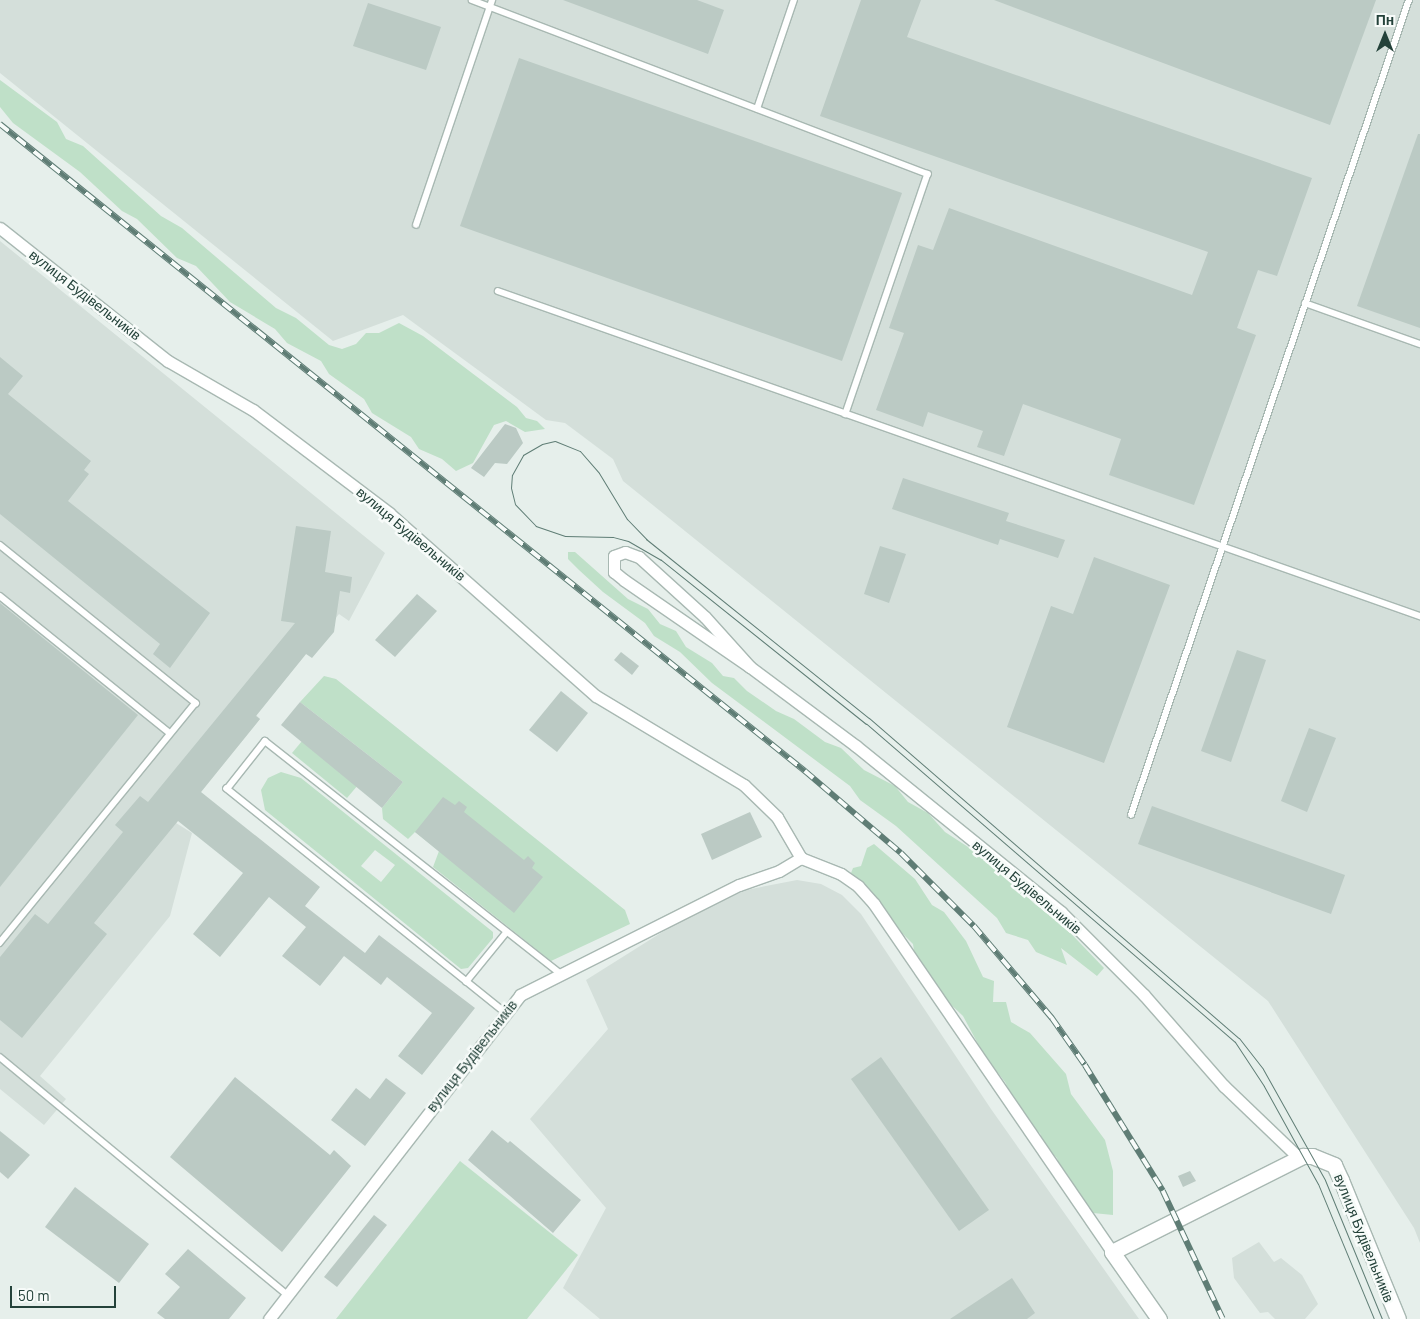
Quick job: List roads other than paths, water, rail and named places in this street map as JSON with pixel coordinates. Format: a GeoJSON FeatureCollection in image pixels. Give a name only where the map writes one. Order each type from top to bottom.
{"type":"FeatureCollection","features":[{"type":"Feature","properties":{"kind":"street","name":"вулиця Будівельників"},"geometry":{"type":"LineString","coordinates":[[0,228],[168,361],[253,410],[389,513],[596,696],[744,785],[777,817],[801,858],[528,988],[504,1012],[288,1295],[273,1318]]}},
{"type":"Feature","properties":{"kind":"street","name":"вулиця Будівельників"},"geometry":{"type":"LineString","coordinates":[[750,667],[705,617],[639,557],[625,552],[614,556],[614,572],[624,580],[750,667],[856,746],[1060,912],[1144,995],[1224,1086],[1299,1158]]}},
{"type":"Feature","properties":{"kind":"street"},"geometry":{"type":"LineString","coordinates":[[801,858],[842,874],[858,886],[874,904],[1158,1319]]}},
{"type":"Feature","properties":{"kind":"street","name":"вулиця Будівельників"},"geometry":{"type":"LineString","coordinates":[[1112,1252],[1299,1158],[1324,1158],[1334,1165],[1398,1319]]}},
{"type":"Feature","properties":{"kind":"lane"},"geometry":{"type":"LineString","coordinates":[[472,0],[491,3],[756,109],[928,174],[846,414]]}},
{"type":"Feature","properties":{"kind":"lane"},"geometry":{"type":"LineString","coordinates":[[756,109],[794,0]]}},
{"type":"Feature","properties":{"kind":"lane"},"geometry":{"type":"LineString","coordinates":[[1131,815],[1409,0]]}},
{"type":"Feature","properties":{"kind":"lane"},"geometry":{"type":"LineString","coordinates":[[416,225],[491,3]]}},
{"type":"Feature","properties":{"kind":"lane"},"geometry":{"type":"LineString","coordinates":[[498,291],[1420,616]]}},
{"type":"Feature","properties":{"kind":"lane"},"geometry":{"type":"LineString","coordinates":[[1305,303],[1420,344]]}},
{"type":"Feature","properties":{"kind":"lane"},"geometry":{"type":"LineString","coordinates":[[0,545],[196,702],[0,943]]}},
{"type":"Feature","properties":{"kind":"lane"},"geometry":{"type":"LineString","coordinates":[[0,596],[170,733]]}},
{"type":"Feature","properties":{"kind":"lane"},"geometry":{"type":"LineString","coordinates":[[504,1012],[227,789],[265,741],[560,974]]}},
{"type":"Feature","properties":{"kind":"lane"},"geometry":{"type":"LineString","coordinates":[[466,982],[506,933]]}},
{"type":"Feature","properties":{"kind":"lane"},"geometry":{"type":"LineString","coordinates":[[0,1057],[288,1295]]}},
{"type":"Feature","properties":{"kind":"tram line"},"geometry":{"type":"LineString","coordinates":[[1374,1319],[1318,1184],[1264,1086],[1235,1042],[866,724],[661,560],[628,541],[613,537],[565,536],[536,526],[515,504],[511,488],[512,475],[523,455],[542,444],[555,441],[580,451],[599,473],[627,519],[646,539],[869,718],[1239,1038],[1263,1069],[1325,1180],[1382,1319]]}},
{"type":"Feature","properties":{"kind":"railway"},"geometry":{"type":"LineString","coordinates":[[0,124],[805,771],[901,853],[974,926],[1052,1018],[1085,1065],[1163,1191],[1223,1319]]}}]}
